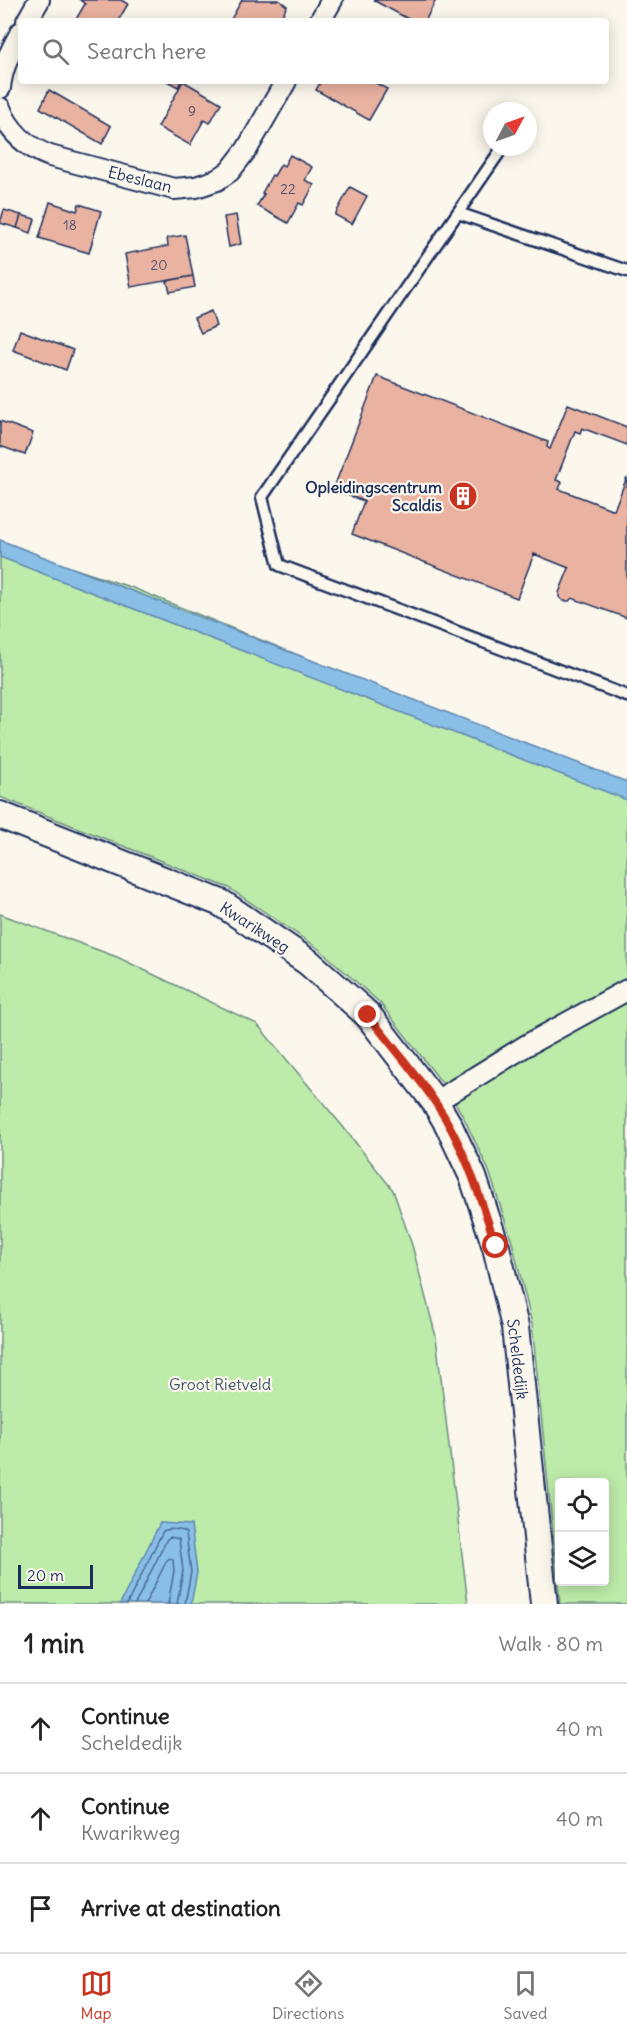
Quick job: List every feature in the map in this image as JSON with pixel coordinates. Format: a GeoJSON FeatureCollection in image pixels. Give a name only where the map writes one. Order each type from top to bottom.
{"type":"FeatureCollection","features":[{"type":"Feature","properties":{"kind":"street"},"geometry":{"type":"LineString","coordinates":[[29,18],[39,0]]}},
{"type":"Feature","properties":{"kind":"street"},"geometry":{"type":"LineString","coordinates":[[322,18],[332,0]]}},
{"type":"Feature","properties":{"kind":"street"},"geometry":{"type":"LineString","coordinates":[[0,88],[10,52],[18,37]]}},
{"type":"Feature","properties":{"kind":"street","name":"Ebeslaan"},"geometry":{"type":"LineString","coordinates":[[0,108],[6,123],[34,150],[174,189],[196,187],[217,180],[230,171],[247,148],[284,84]]}},
{"type":"Feature","properties":{"kind":"street","name":"Kwarikweg"},"geometry":{"type":"LineString","coordinates":[[0,815],[221,903],[308,962],[368,1015],[435,1102],[448,1124]]}},
{"type":"Feature","properties":{"kind":"street"},"geometry":{"type":"LineString","coordinates":[[435,1102],[527,1045],[627,990]]}},
{"type":"Feature","properties":{"kind":"street","name":"Scheldedijk"},"geometry":{"type":"LineString","coordinates":[[448,1124],[473,1177],[496,1246],[515,1327],[544,1604]]}},
{"type":"Feature","properties":{"kind":"lane"},"geometry":{"type":"LineString","coordinates":[[497,156],[262,497],[279,565],[627,696]]}},
{"type":"Feature","properties":{"kind":"lane"},"geometry":{"type":"LineString","coordinates":[[458,213],[627,271]]}},
{"type":"Feature","properties":{"kind":"green space"},"geometry":{"type":"Polygon","coordinates":[[[0,544],[133,588],[627,789],[627,1604],[560,1604],[558,1586],[609,1586],[609,1478],[555,1478],[555,1554],[532,1324],[512,1242],[489,1171],[463,1116],[449,1092],[380,1003],[319,949],[229,888],[0,797],[0,544]]]}},
{"type":"Feature","properties":{"kind":"green space","name":"Groot Rietveld"},"geometry":{"type":"Polygon","coordinates":[[[0,914],[117,957],[257,1024],[393,1190],[412,1245],[436,1337],[468,1604],[0,1604],[0,914]]]}},
{"type":"Feature","properties":{"kind":"water"},"geometry":{"type":"Polygon","coordinates":[[[0,540],[627,782],[627,800],[0,557],[0,540]]]}},
{"type":"Feature","properties":{"kind":"water"},"geometry":{"type":"Polygon","coordinates":[[[160,1523],[191,1525],[197,1572],[191,1604],[120,1604],[160,1523]]]}},
{"type":"Feature","properties":{"kind":"building"},"geometry":{"type":"Polygon","coordinates":[[[80,0],[121,0],[128,4],[120,18],[77,18],[85,4],[80,0]]]}},
{"type":"Feature","properties":{"kind":"building"},"geometry":{"type":"Polygon","coordinates":[[[242,0],[279,0],[287,6],[281,18],[232,18],[242,0]]]}},
{"type":"Feature","properties":{"kind":"building"},"geometry":{"type":"Polygon","coordinates":[[[373,0],[436,0],[427,18],[406,18],[373,0]]]}},
{"type":"Feature","properties":{"kind":"building"},"geometry":{"type":"Polygon","coordinates":[[[181,84],[188,84],[221,103],[210,123],[204,120],[190,145],[158,127],[181,84]]]}},
{"type":"Feature","properties":{"kind":"building"},"geometry":{"type":"Polygon","coordinates":[[[319,84],[378,84],[387,89],[369,120],[316,90],[319,84]]]}},
{"type":"Feature","properties":{"kind":"building"},"geometry":{"type":"Polygon","coordinates":[[[49,90],[111,126],[102,144],[40,108],[49,90]]]}},
{"type":"Feature","properties":{"kind":"building"},"geometry":{"type":"Polygon","coordinates":[[[290,155],[312,167],[305,180],[314,185],[303,205],[299,203],[288,223],[257,206],[272,175],[274,176],[281,164],[284,166],[290,155]]]}},
{"type":"Feature","properties":{"kind":"building"},"geometry":{"type":"Polygon","coordinates":[[[350,187],[367,196],[352,224],[335,215],[350,187]]]}},
{"type":"Feature","properties":{"kind":"building"},"geometry":{"type":"Polygon","coordinates":[[[50,202],[77,211],[79,204],[101,211],[89,253],[39,238],[50,202]]]}},
{"type":"Feature","properties":{"kind":"building"},"geometry":{"type":"Polygon","coordinates":[[[4,210],[21,215],[17,228],[0,223],[4,210]]]}},
{"type":"Feature","properties":{"kind":"building"},"geometry":{"type":"Polygon","coordinates":[[[21,215],[35,219],[31,233],[17,228],[21,215]]]}},
{"type":"Feature","properties":{"kind":"building"},"geometry":{"type":"Polygon","coordinates":[[[236,215],[241,244],[229,247],[224,217],[236,215]]]}},
{"type":"Feature","properties":{"kind":"building"},"geometry":{"type":"Polygon","coordinates":[[[185,235],[193,276],[131,287],[125,254],[168,246],[167,238],[185,235]]]}},
{"type":"Feature","properties":{"kind":"building"},"geometry":{"type":"Polygon","coordinates":[[[193,276],[195,287],[170,292],[167,281],[193,276]]]}},
{"type":"Feature","properties":{"kind":"building"},"geometry":{"type":"Polygon","coordinates":[[[211,311],[216,326],[201,333],[194,318],[211,311]]]}},
{"type":"Feature","properties":{"kind":"building"},"geometry":{"type":"Polygon","coordinates":[[[20,330],[73,350],[66,370],[13,350],[20,330]]]}},
{"type":"Feature","properties":{"kind":"building","name":"Opleidingscentrum Scaldis"},"geometry":{"type":"Polygon","coordinates":[[[377,376],[548,442],[547,447],[550,449],[568,404],[627,427],[627,445],[582,428],[580,433],[575,431],[556,480],[562,482],[559,489],[614,510],[627,477],[627,618],[572,598],[569,601],[563,601],[559,593],[569,568],[534,554],[517,598],[352,534],[364,501],[333,490],[377,376]]]}},
{"type":"Feature","properties":{"kind":"building"},"geometry":{"type":"Polygon","coordinates":[[[0,421],[33,433],[25,455],[0,446],[0,421]]]}},
{"type":"Feature","properties":{"kind":"place","name":"Opleidingscentrum Scaldis"},"geometry":{"type":"Point","coordinates":[463,496]}},
{"type":"Feature","properties":{"kind":"route"},"geometry":{"type":"LineString","coordinates":[[368,1015],[435,1102],[448,1124],[473,1177],[496,1246]]}}]}
